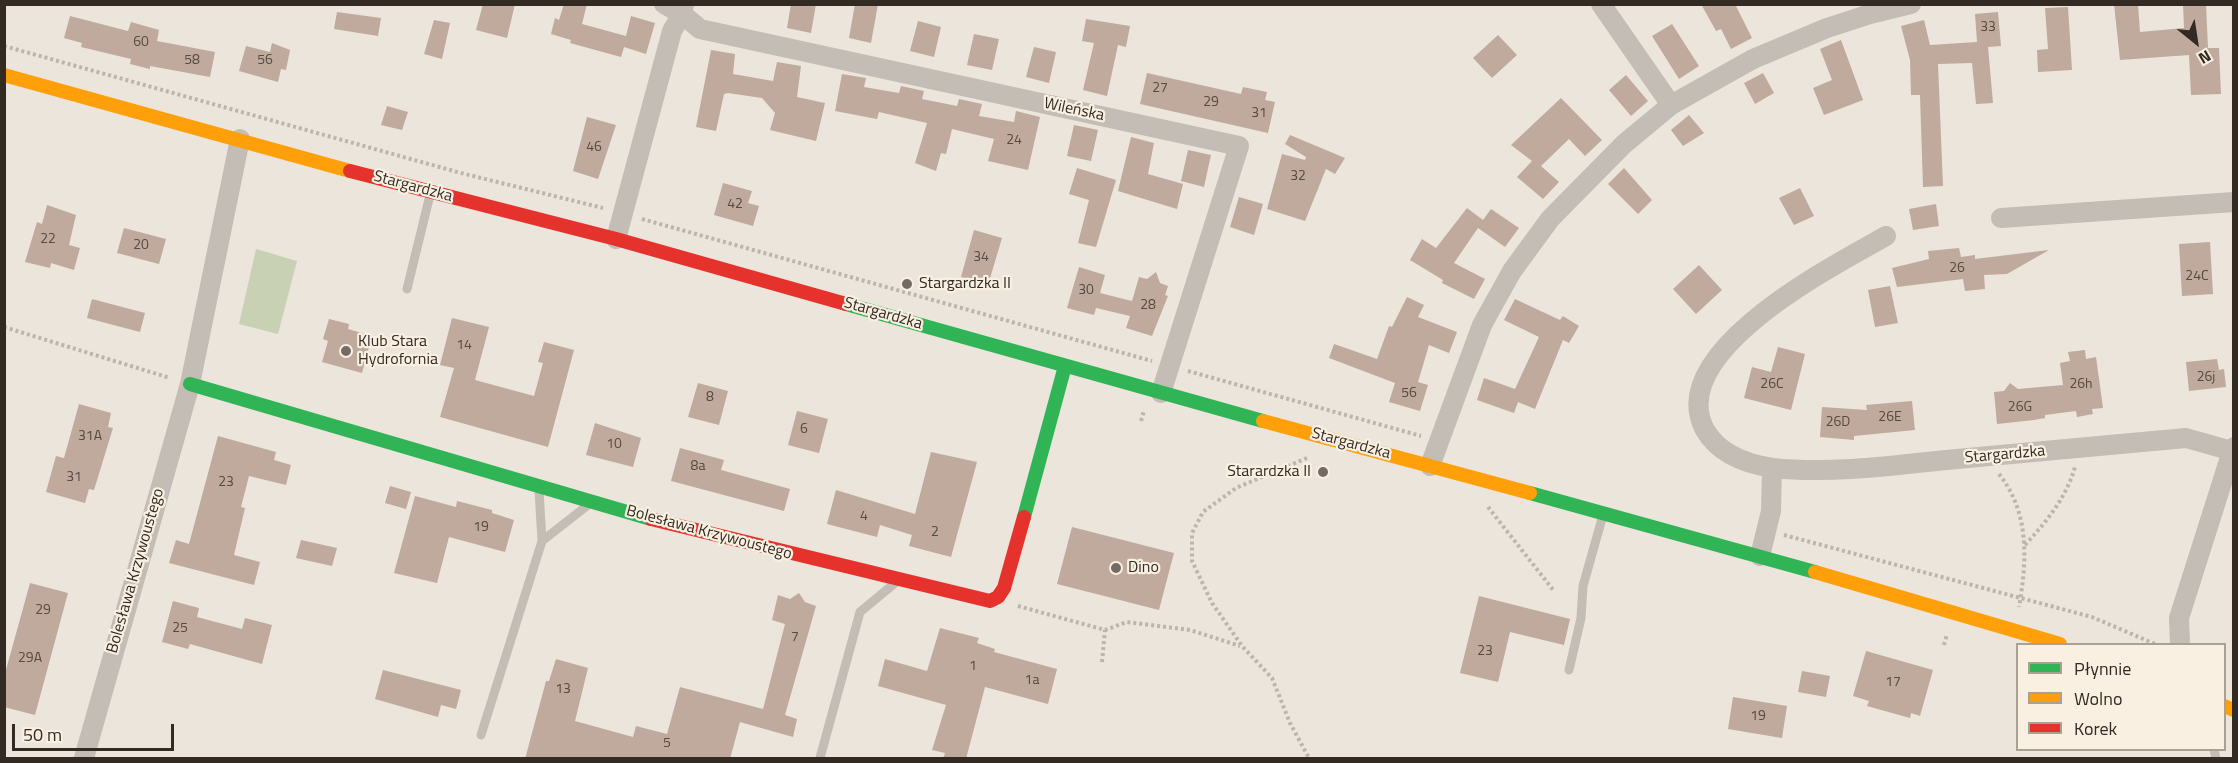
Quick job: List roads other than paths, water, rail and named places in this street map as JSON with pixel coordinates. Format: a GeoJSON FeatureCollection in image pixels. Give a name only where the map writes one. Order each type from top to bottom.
{"type":"FeatureCollection","features":[{"type":"Feature","properties":{"kind":"street","name":"Wileńska"},"geometry":{"type":"LineString","coordinates":[[663,4],[683,9],[700,29],[1239,146],[1161,393]]}},
{"type":"Feature","properties":{"kind":"street"},"geometry":{"type":"LineString","coordinates":[[1601,4],[1671,105]]}},
{"type":"Feature","properties":{"kind":"street"},"geometry":{"type":"LineString","coordinates":[[1430,466],[1482,325],[1512,271],[1550,219],[1624,144],[1671,105],[1753,59],[1785,44],[1870,14],[1911,4]]}},
{"type":"Feature","properties":{"kind":"street"},"geometry":{"type":"LineString","coordinates":[[616,239],[672,31],[683,9]]}},
{"type":"Feature","properties":{"kind":"street","name":"Stargardzka"},"geometry":{"type":"LineString","coordinates":[[4,75],[430,193],[616,239],[1161,393],[1760,556],[2016,629],[2055,643]]}},
{"type":"Feature","properties":{"kind":"street","name":"Bolesława Krzywoustego"},"geometry":{"type":"LineString","coordinates":[[84,759],[190,384],[240,139]]}},
{"type":"Feature","properties":{"kind":"street"},"geometry":{"type":"LineString","coordinates":[[2001,218],[2234,202]]}},
{"type":"Feature","properties":{"kind":"street","name":"Stargardzka"},"geometry":{"type":"LineString","coordinates":[[1886,236],[1812,278],[1764,312],[1735,337],[1716,358],[1704,380],[1699,400],[1701,422],[1711,440],[1724,453],[1772,468],[1863,468],[2186,438],[2233,449]]}},
{"type":"Feature","properties":{"kind":"street","name":"Bolesława Krzywoustego"},"geometry":{"type":"LineString","coordinates":[[190,384],[539,488],[704,534],[990,601],[998,597],[1004,588],[1065,366]]}},
{"type":"Feature","properties":{"kind":"street"},"geometry":{"type":"LineString","coordinates":[[2180,643],[2180,618],[2233,449]]}},
{"type":"Feature","properties":{"kind":"street"},"geometry":{"type":"LineString","coordinates":[[1760,556],[1771,511],[1772,468]]}},
{"type":"Feature","properties":{"kind":"lane"},"geometry":{"type":"LineString","coordinates":[[407,289],[430,193]]}},
{"type":"Feature","properties":{"kind":"lane"},"geometry":{"type":"LineString","coordinates":[[481,735],[542,542],[539,488]]}},
{"type":"Feature","properties":{"kind":"lane"},"geometry":{"type":"LineString","coordinates":[[542,542],[592,502]]}},
{"type":"Feature","properties":{"kind":"lane"},"geometry":{"type":"LineString","coordinates":[[1569,670],[1581,618],[1583,586],[1603,513]]}},
{"type":"Feature","properties":{"kind":"lane"},"geometry":{"type":"LineString","coordinates":[[820,759],[860,612],[899,580]]}},
{"type":"Feature","properties":{"kind":"place","name":"Stargardzka II"},"geometry":{"type":"Point","coordinates":[907,284]}},
{"type":"Feature","properties":{"kind":"place","name":"Klub Stara Hydrofornia"},"geometry":{"type":"Point","coordinates":[346,351]}},
{"type":"Feature","properties":{"kind":"place","name":"Starardzka II"},"geometry":{"type":"Point","coordinates":[1323,472]}},
{"type":"Feature","properties":{"kind":"place","name":"Dino"},"geometry":{"type":"Point","coordinates":[1116,568]}}]}
